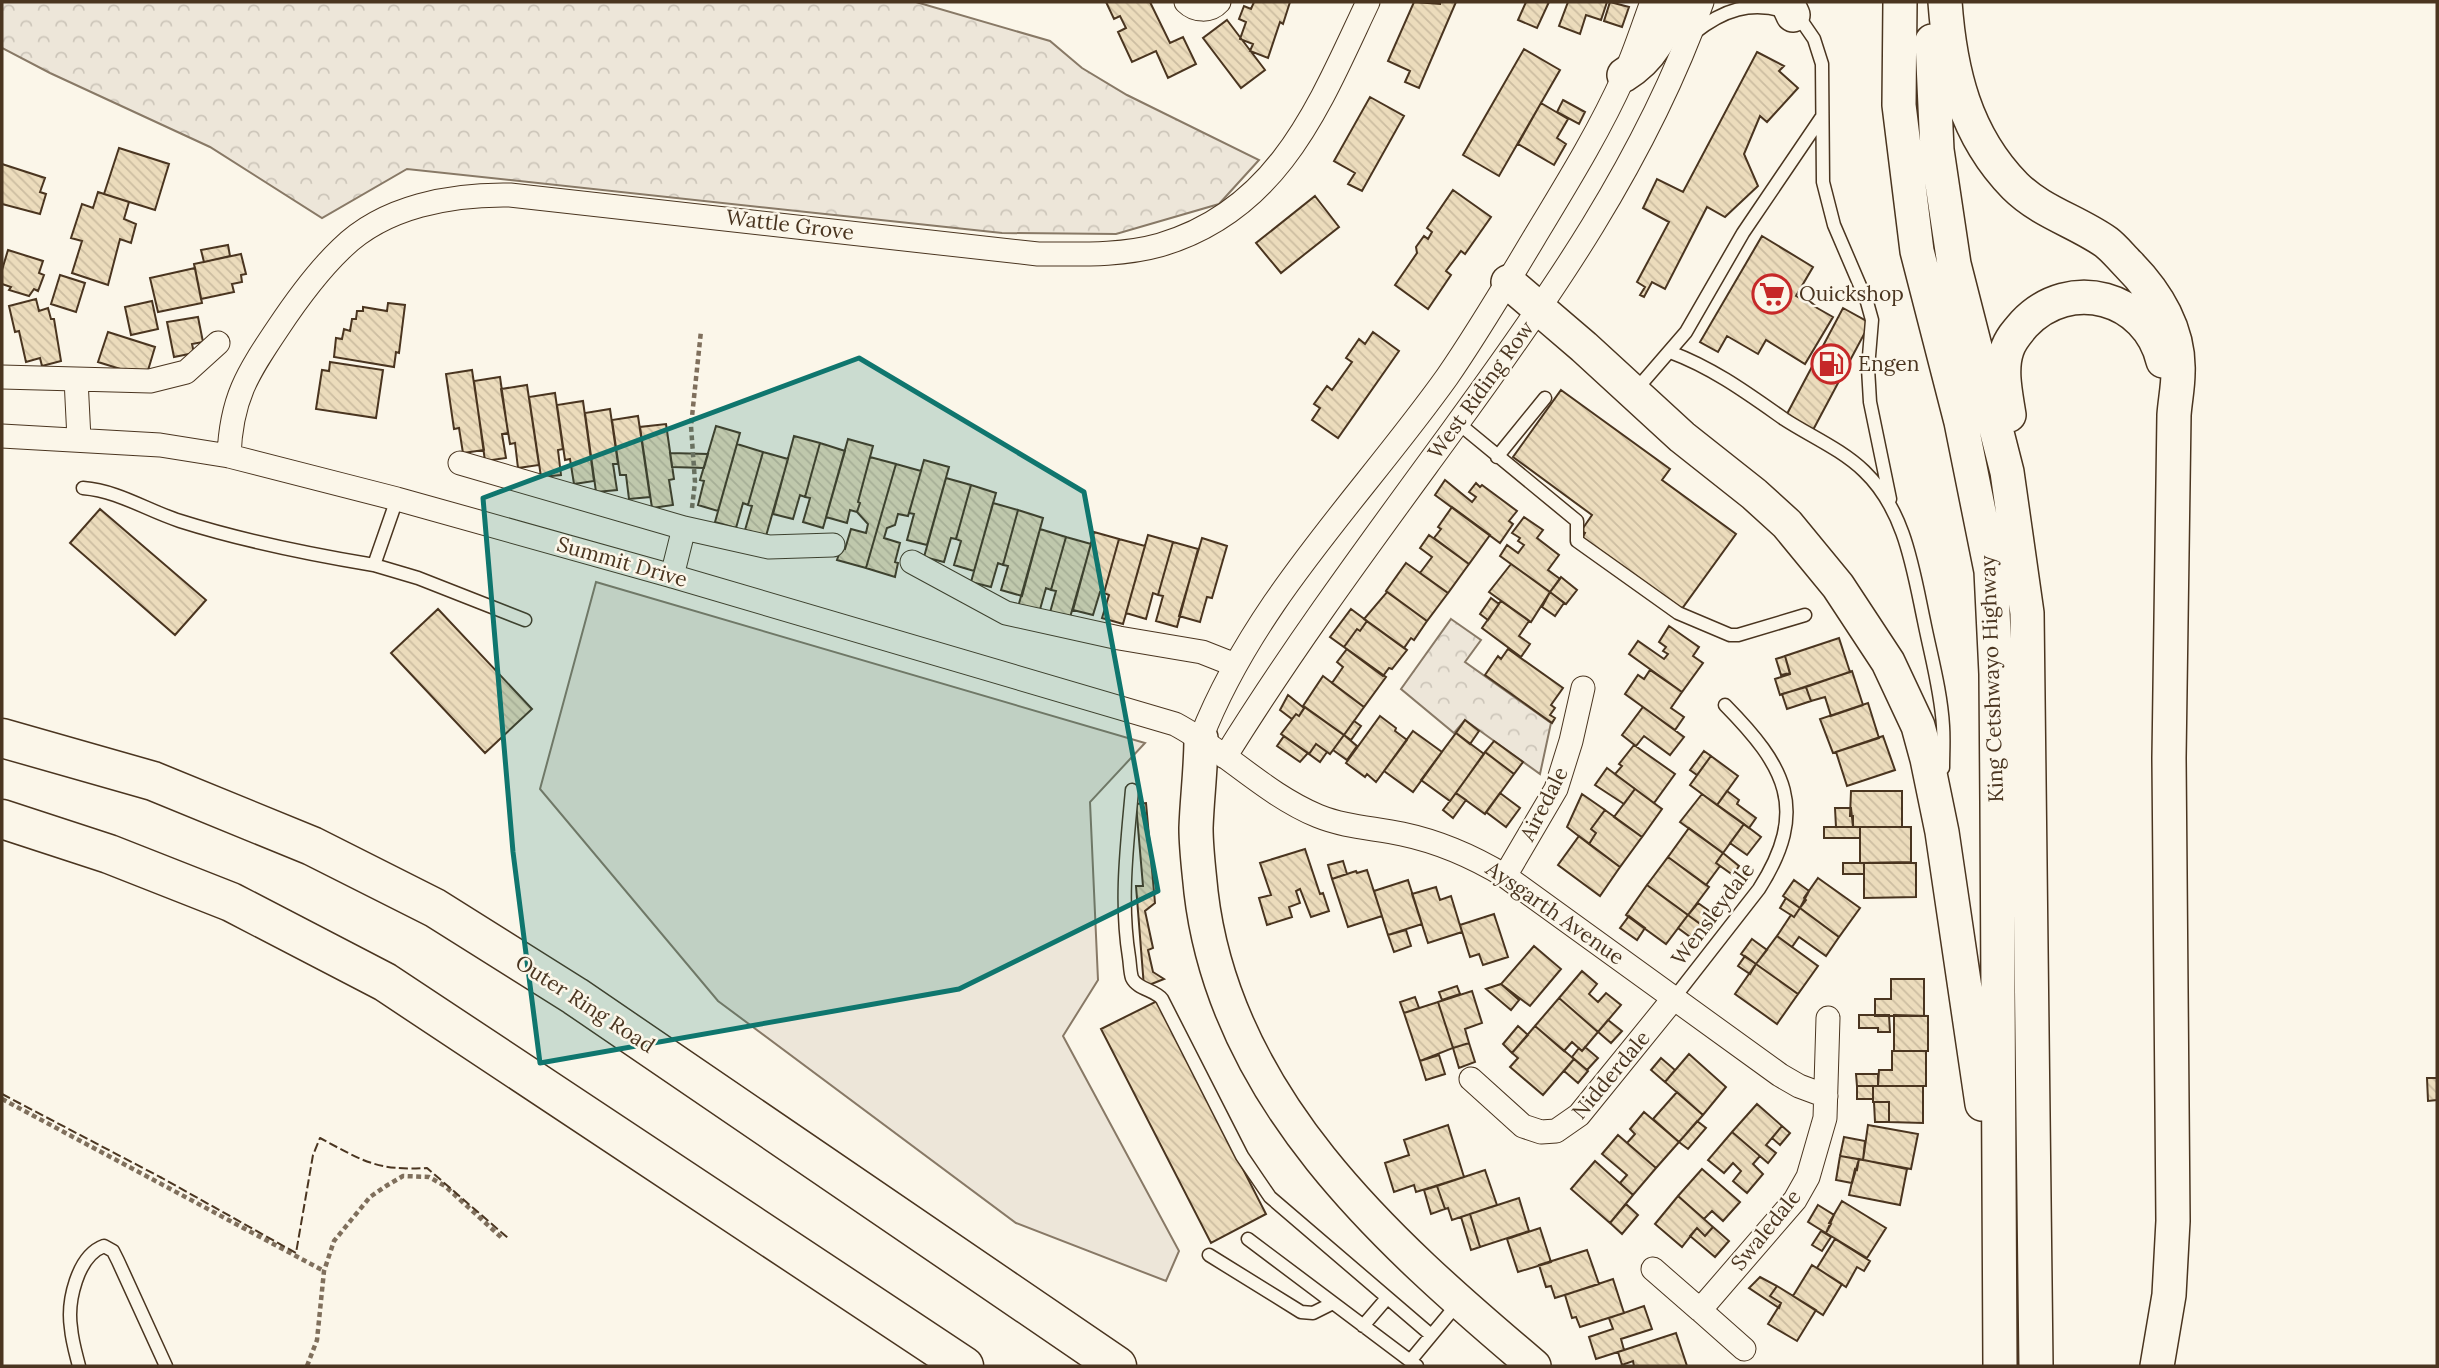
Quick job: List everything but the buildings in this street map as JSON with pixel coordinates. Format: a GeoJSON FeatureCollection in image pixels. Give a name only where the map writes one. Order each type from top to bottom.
{"type":"FeatureCollection","features":[{"type":"Feature","properties":{"kind":"highway","name":"Outer Ring Road"},"geometry":{"type":"LineString","coordinates":[[2,738],[153,781],[312,846],[435,908],[575,996],[1118,1366]]}},
{"type":"Feature","properties":{"kind":"highway"},"geometry":{"type":"LineString","coordinates":[[2,819],[109,854],[231,902],[385,982],[964,1366]]}},
{"type":"Feature","properties":{"kind":"main road"},"geometry":{"type":"LineString","coordinates":[[1625,75],[1638,67],[1654,49],[1662,37],[1675,2]]}},
{"type":"Feature","properties":{"kind":"main road","name":"King Cetshwayo Highway"},"geometry":{"type":"LineString","coordinates":[[1900,2],[1899,105],[1917,251],[1972,472],[1991,571],[1996,713],[2000,1366]]}},
{"type":"Feature","properties":{"kind":"main road","name":"King Cetshwayo Highway"},"geometry":{"type":"LineString","coordinates":[[1932,2],[1934,115],[1954,264],[2007,472],[2027,613],[2036,1366]]}},
{"type":"Feature","properties":{"kind":"main road"},"geometry":{"type":"LineString","coordinates":[[1945,2],[1949,45],[1959,92],[1971,124],[1986,152],[2015,186],[2033,201],[2106,242],[2139,276],[2160,304],[2176,347],[2179,371],[2174,415],[2169,758],[2173,1222],[2169,1295],[2157,1366]]}},
{"type":"Feature","properties":{"kind":"main road"},"geometry":{"type":"LineString","coordinates":[[1508,282],[1682,437],[1787,524],[1838,586],[1888,662],[1918,726],[1942,832],[1999,1220]]}},
{"type":"Feature","properties":{"kind":"main road"},"geometry":{"type":"LineString","coordinates":[[2023,572],[2027,528],[2009,417],[2004,366],[2012,338],[2029,319],[2060,299],[2078,296],[2113,303],[2138,317],[2153,335],[2161,353],[2174,415]]}},
{"type":"Feature","properties":{"kind":"main road"},"geometry":{"type":"LineString","coordinates":[[1209,757],[1196,832],[1201,894],[1212,951],[1235,1021],[1262,1076],[1304,1140],[1387,1235],[1459,1302],[1534,1366]]}},
{"type":"Feature","properties":{"kind":"street"},"geometry":{"type":"LineString","coordinates":[[1186,2],[1191,7],[1202,9],[1215,6],[1219,2]]}},
{"type":"Feature","properties":{"kind":"street","name":"Wattle Grove"},"geometry":{"type":"LineString","coordinates":[[229,456],[230,428],[235,403],[260,355],[285,317],[342,247],[367,229],[397,214],[427,203],[450,199],[510,195],[1038,254],[1094,253],[1158,246],[1184,237],[1217,220],[1244,201],[1288,154],[1323,97],[1368,2]]}},
{"type":"Feature","properties":{"kind":"street","name":"West Riding Row"},"geometry":{"type":"LineString","coordinates":[[1209,757],[1236,665],[1273,602],[1447,376],[1508,282],[1625,75],[1652,2]]}},
{"type":"Feature","properties":{"kind":"street","name":"West Riding Row"},"geometry":{"type":"LineString","coordinates":[[1209,757],[1307,630],[1539,308],[1618,186],[1689,38],[1702,2]]}},
{"type":"Feature","properties":{"kind":"street"},"geometry":{"type":"LineString","coordinates":[[2,377],[150,381],[172,376],[192,367],[218,343]]}},
{"type":"Feature","properties":{"kind":"street"},"geometry":{"type":"LineString","coordinates":[[76,379],[79,439]]}},
{"type":"Feature","properties":{"kind":"street"},"geometry":{"type":"LineString","coordinates":[[1428,401],[1458,423]]}},
{"type":"Feature","properties":{"kind":"street","name":"Summit Drive"},"geometry":{"type":"LineString","coordinates":[[2,436],[160,445],[229,456],[397,499],[1149,714],[1175,724],[1209,757]]}},
{"type":"Feature","properties":{"kind":"street"},"geometry":{"type":"LineString","coordinates":[[460,463],[684,528],[769,547],[834,545]]}},
{"type":"Feature","properties":{"kind":"street"},"geometry":{"type":"LineString","coordinates":[[672,576],[684,528]]}},
{"type":"Feature","properties":{"kind":"street"},"geometry":{"type":"LineString","coordinates":[[912,562],[1006,613],[1119,638],[1202,652],[1236,665]]}},
{"type":"Feature","properties":{"kind":"street","name":"Airedale"},"geometry":{"type":"LineString","coordinates":[[1505,876],[1556,789],[1583,688]]}},
{"type":"Feature","properties":{"kind":"street","name":"Aysgarth Avenue"},"geometry":{"type":"LineString","coordinates":[[1209,757],[1321,818],[1430,841],[1474,857],[1505,876],[1780,1075],[1798,1086],[1826,1097]]}},
{"type":"Feature","properties":{"kind":"street","name":"Nidderdale"},"geometry":{"type":"LineString","coordinates":[[1471,1079],[1523,1126],[1541,1132],[1556,1132],[1579,1115],[1674,998]]}},
{"type":"Feature","properties":{"kind":"street","name":"Swaledale"},"geometry":{"type":"LineString","coordinates":[[1700,1310],[1795,1200],[1808,1177],[1821,1136],[1826,1097],[1828,1018]]}},
{"type":"Feature","properties":{"kind":"street"},"geometry":{"type":"LineString","coordinates":[[1653,1269],[1744,1349]]}},
{"type":"Feature","properties":{"kind":"lane"},"geometry":{"type":"LineString","coordinates":[[1689,38],[1710,21],[1735,9],[1787,8],[1810,32],[1819,53],[1822,64],[1821,157],[1827,205],[1872,320],[1868,360],[1870,402],[1884,476],[1912,561],[1937,686],[1943,725],[1942,832]]}},
{"type":"Feature","properties":{"kind":"lane"},"geometry":{"type":"LineString","coordinates":[[1634,392],[1686,332],[1743,233],[1821,117]]}},
{"type":"Feature","properties":{"kind":"lane"},"geometry":{"type":"LineString","coordinates":[[1670,352],[1713,370],[1845,456],[1876,485],[1894,513]]}},
{"type":"Feature","properties":{"kind":"lane"},"geometry":{"type":"LineString","coordinates":[[1497,457],[1545,398]]}},
{"type":"Feature","properties":{"kind":"lane"},"geometry":{"type":"LineString","coordinates":[[1458,423],[1577,522],[1577,541],[1692,620],[1730,635],[1805,615]]}},
{"type":"Feature","properties":{"kind":"lane"},"geometry":{"type":"LineString","coordinates":[[83,488],[104,491],[178,521],[240,538],[287,550],[374,565],[418,578],[526,620]]}},
{"type":"Feature","properties":{"kind":"lane"},"geometry":{"type":"LineString","coordinates":[[374,565],[397,499]]}},
{"type":"Feature","properties":{"kind":"lane","name":"Wensleydale"},"geometry":{"type":"LineString","coordinates":[[1674,998],[1772,869],[1781,848],[1785,827],[1784,789],[1778,772],[1757,738],[1725,705]]}},
{"type":"Feature","properties":{"kind":"lane"},"geometry":{"type":"LineString","coordinates":[[1132,790],[1124,904],[1132,978],[1137,984],[1157,992],[1162,999],[1242,1156],[1270,1197],[1431,1335]]}},
{"type":"Feature","properties":{"kind":"lane"},"geometry":{"type":"LineString","coordinates":[[1248,1239],[1414,1364],[1431,1335],[1459,1302]]}},
{"type":"Feature","properties":{"kind":"lane"},"geometry":{"type":"LineString","coordinates":[[79,1366],[70,1326],[76,1280],[87,1258],[93,1251],[104,1246],[113,1251],[166,1366]]}},
{"type":"Feature","properties":{"kind":"lane"},"geometry":{"type":"LineString","coordinates":[[1209,1255],[1301,1312],[1313,1313],[1333,1303]]}},
{"type":"Feature","properties":{"kind":"lane"},"geometry":{"type":"LineString","coordinates":[[1363,1326],[1387,1298]]}},
{"type":"Feature","properties":{"kind":"path"},"geometry":{"type":"LineString","coordinates":[[684,528],[694,503],[691,426],[701,331]]}},
{"type":"Feature","properties":{"kind":"path"},"geometry":{"type":"LineString","coordinates":[[2,1099],[324,1271]]}},
{"type":"Feature","properties":{"kind":"path"},"geometry":{"type":"LineString","coordinates":[[307,1366],[317,1340],[324,1271],[334,1241],[370,1197],[403,1176],[429,1177],[445,1186],[502,1238]]}},
{"type":"Feature","properties":{"kind":"highlighted area"},"geometry":{"type":"Polygon","coordinates":[[[859,358],[1084,492],[1158,891],[959,989],[540,1063],[513,852],[483,498],[859,358]]]}},
{"type":"Feature","properties":{"kind":"green space"},"geometry":{"type":"Polygon","coordinates":[[[2,2],[916,2],[1050,41],[1082,68],[1127,95],[1259,160],[1219,204],[1116,234],[1002,233],[407,169],[322,218],[210,147],[2,48],[2,2]]]}},
{"type":"Feature","properties":{"kind":"green space"},"geometry":{"type":"Polygon","coordinates":[[[596,582],[1145,743],[1090,802],[1098,980],[1063,1036],[1179,1251],[1166,1281],[1016,1223],[718,1001],[540,789],[596,582]]]}},
{"type":"Feature","properties":{"kind":"green space"},"geometry":{"type":"Polygon","coordinates":[[[1451,619],[1481,640],[1465,662],[1551,723],[1540,774],[1465,720],[1454,733],[1401,689],[1451,619]]]}},
{"type":"Feature","properties":{"kind":"fence"},"geometry":{"type":"LineString","coordinates":[[2,1094],[162,1178],[296,1253],[313,1155],[320,1138],[371,1163],[395,1168],[427,1168],[508,1238]]}},
{"type":"Feature","properties":{"kind":"place","name":"Quickshop"},"geometry":{"type":"Point","coordinates":[1772,294]}},
{"type":"Feature","properties":{"kind":"place","name":"Engen"},"geometry":{"type":"Point","coordinates":[1831,364]}}]}
